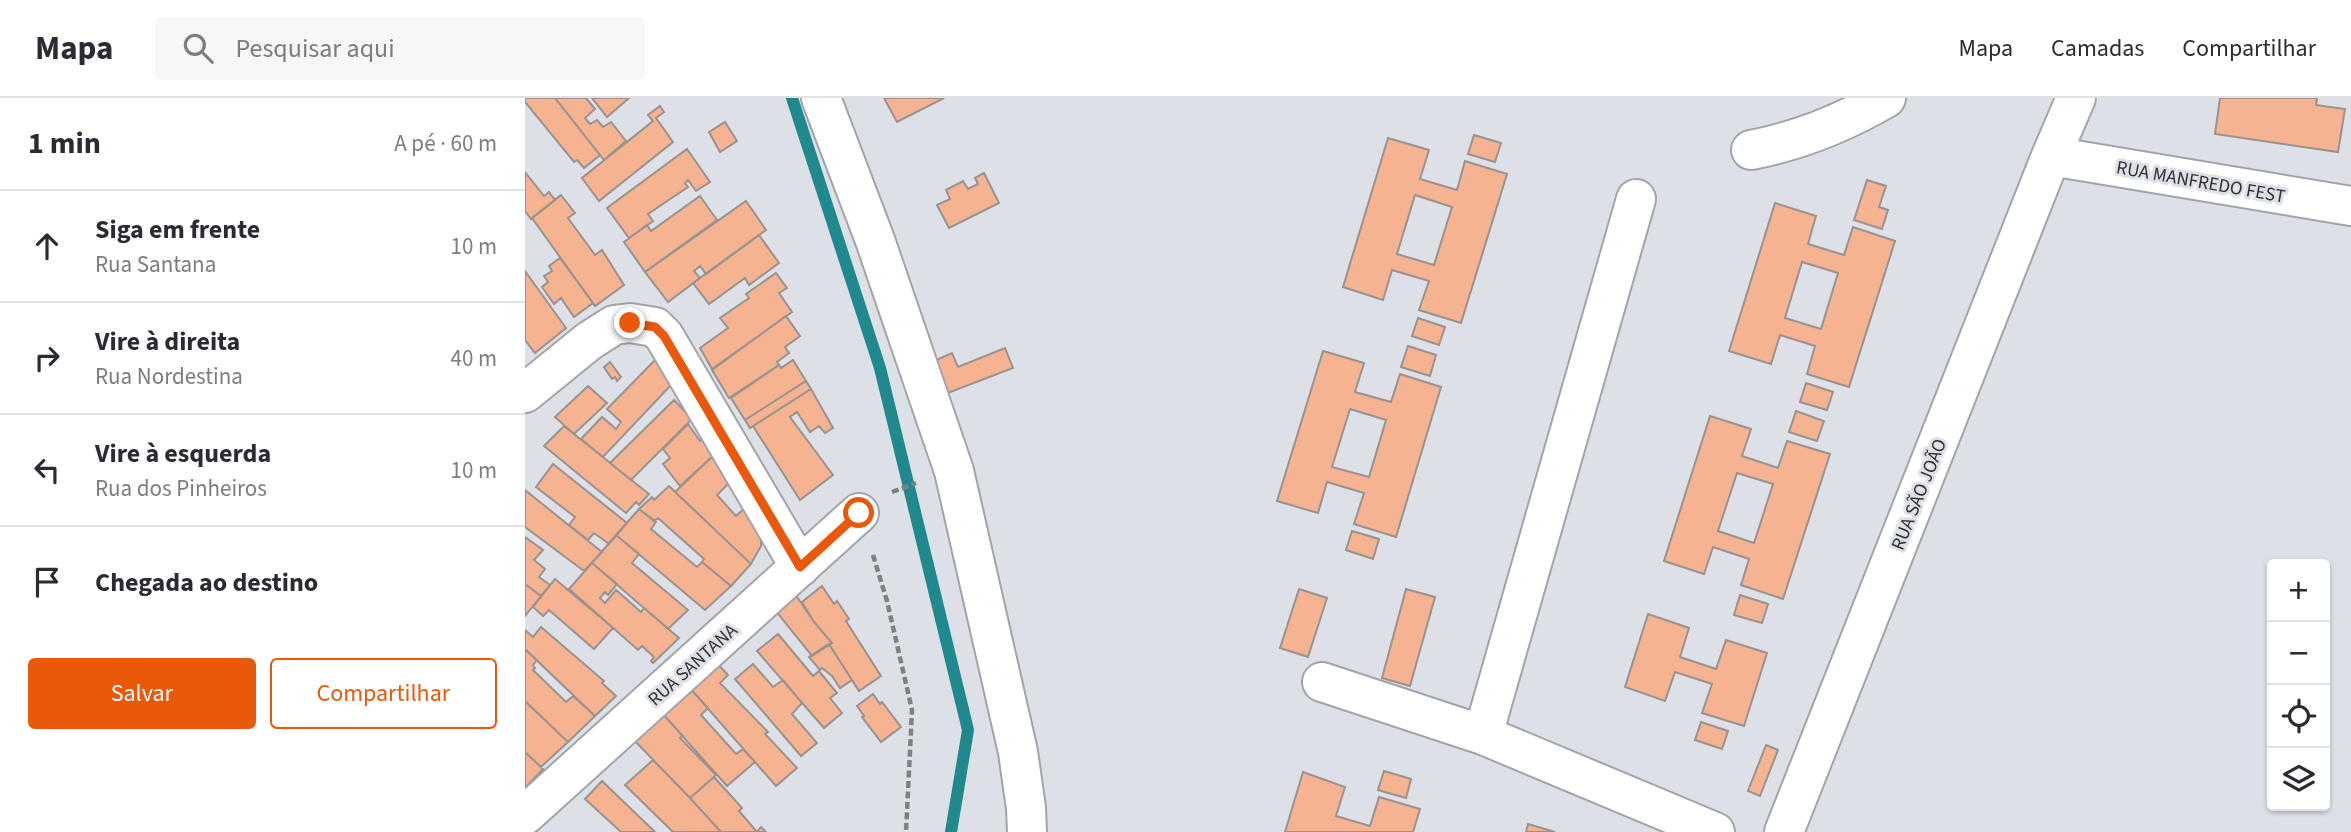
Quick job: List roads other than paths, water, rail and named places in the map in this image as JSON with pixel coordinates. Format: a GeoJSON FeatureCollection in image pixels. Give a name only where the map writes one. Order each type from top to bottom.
{"type":"FeatureCollection","features":[{"type":"Feature","properties":{"kind":"street"},"geometry":{"type":"LineString","coordinates":[[821,98],[875,240],[954,471],[1018,752],[1027,832]]}},
{"type":"Feature","properties":{"kind":"street"},"geometry":{"type":"LineString","coordinates":[[1751,150],[1776,145],[1826,127],[1886,98]]}},
{"type":"Feature","properties":{"kind":"street","name":"RUA SÃO JOÃO"},"geometry":{"type":"LineString","coordinates":[[1784,832],[2050,156],[2076,98]]}},
{"type":"Feature","properties":{"kind":"street","name":"RUA MANFREDO FEST"},"geometry":{"type":"LineString","coordinates":[[2050,156],[2351,206]]}},
{"type":"Feature","properties":{"kind":"street"},"geometry":{"type":"LineString","coordinates":[[1483,735],[1636,199]]}},
{"type":"Feature","properties":{"kind":"street"},"geometry":{"type":"LineString","coordinates":[[525,393],[589,341],[614,325],[630,323],[655,327],[664,336],[800,567]]}},
{"type":"Feature","properties":{"kind":"street","name":"RUA SANTANA"},"geometry":{"type":"LineString","coordinates":[[525,815],[859,513]]}},
{"type":"Feature","properties":{"kind":"street"},"geometry":{"type":"LineString","coordinates":[[1322,682],[1483,735],[1715,832]]}},
{"type":"Feature","properties":{"kind":"waterway"},"geometry":{"type":"LineString","coordinates":[[792,98],[880,368],[968,730],[951,832]]}}]}
